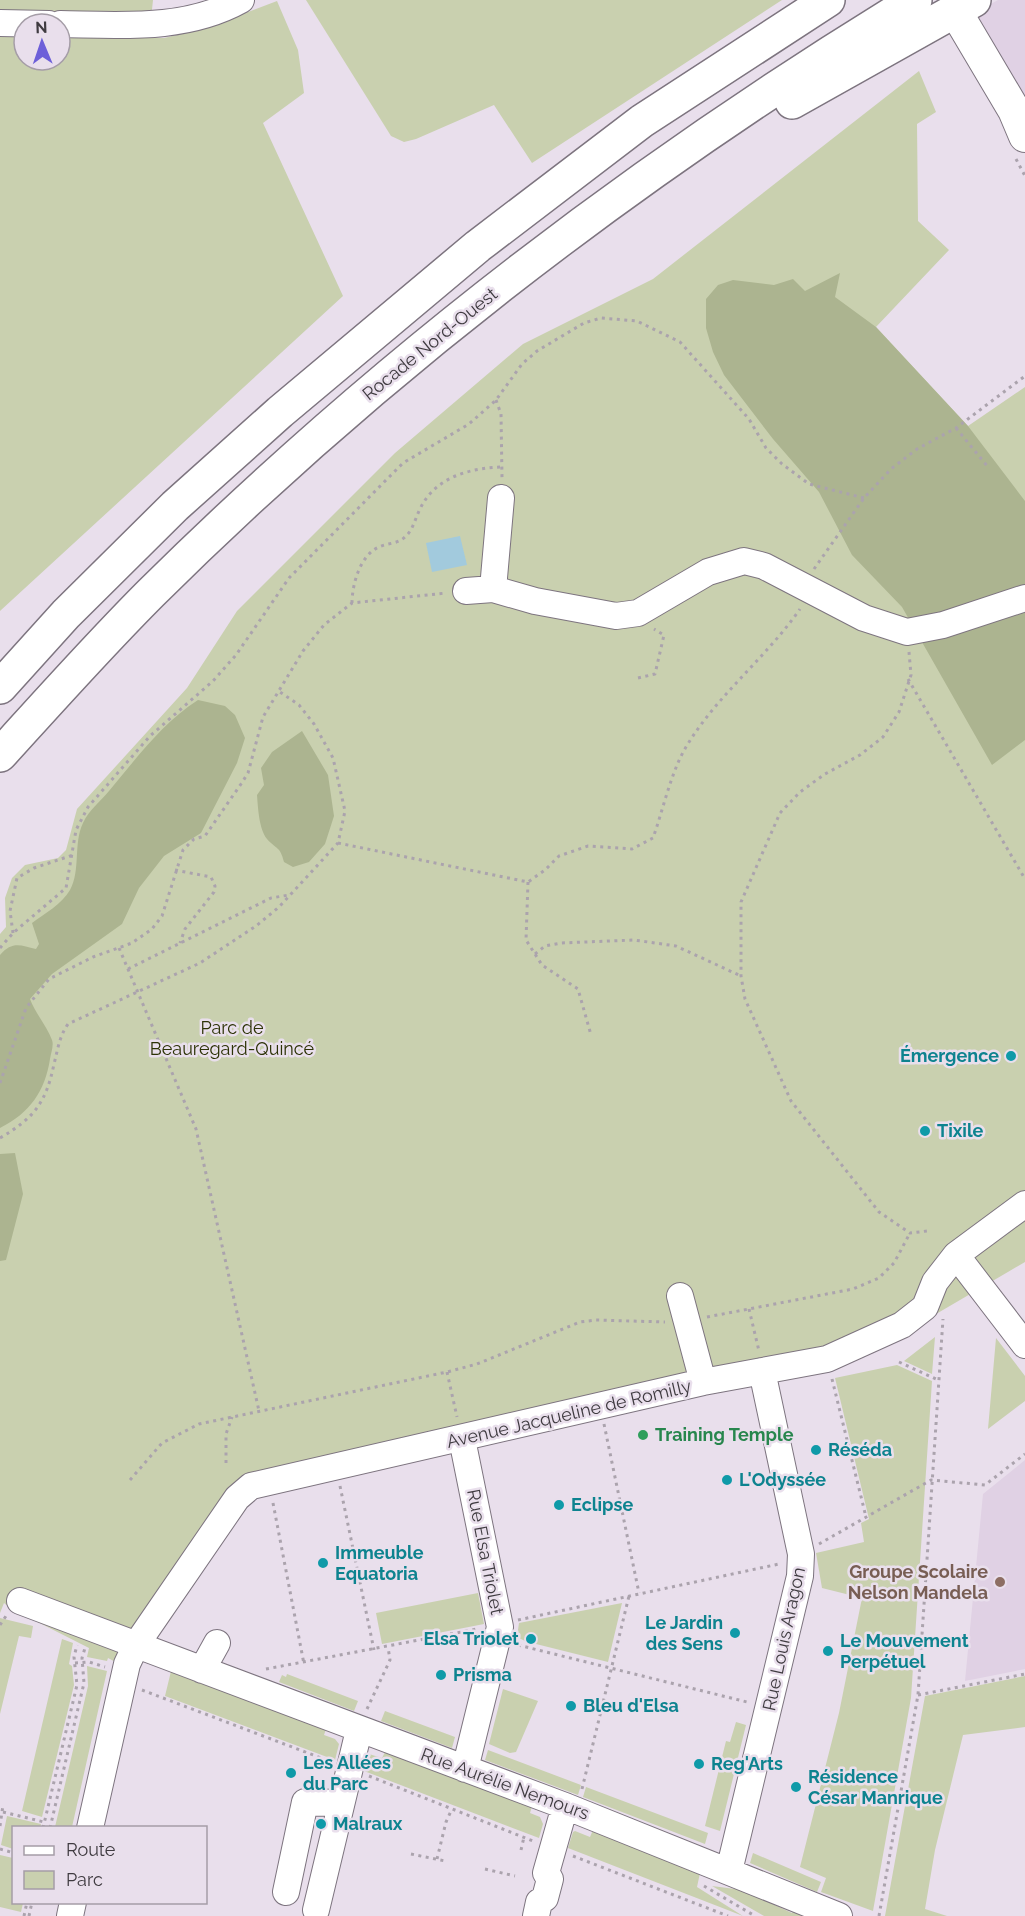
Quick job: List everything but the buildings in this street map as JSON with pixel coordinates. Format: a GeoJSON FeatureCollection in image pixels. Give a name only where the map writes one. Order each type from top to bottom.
{"type":"FeatureCollection","features":[{"type":"Feature","properties":{"kind":"highway"},"geometry":{"type":"LineString","coordinates":[[0,687],[66,614],[174,506],[280,412],[477,246],[642,121],[828,0]]}},
{"type":"Feature","properties":{"kind":"highway","name":"Rocade Nord-Ouest"},"geometry":{"type":"LineString","coordinates":[[0,755],[149,595],[296,457],[437,336],[599,210],[787,79],[915,0]]}},
{"type":"Feature","properties":{"kind":"highway"},"geometry":{"type":"LineString","coordinates":[[599,210],[686,166],[798,98],[968,12]]}},
{"type":"Feature","properties":{"kind":"main road"},"geometry":{"type":"LineString","coordinates":[[968,12],[1021,122]]}},
{"type":"Feature","properties":{"kind":"street"},"geometry":{"type":"LineString","coordinates":[[72,24],[173,23],[214,13],[241,0]]}},
{"type":"Feature","properties":{"kind":"street"},"geometry":{"type":"LineString","coordinates":[[493,589],[501,498]]}},
{"type":"Feature","properties":{"kind":"street"},"geometry":{"type":"LineString","coordinates":[[466,591],[493,589],[588,612],[616,616],[638,613],[708,572],[744,561],[764,566],[864,618],[907,632],[943,625],[1025,598]]}},
{"type":"Feature","properties":{"kind":"street","name":"Avenue Jacqueline de Romilly"},"geometry":{"type":"LineString","coordinates":[[129,1664],[237,1498],[251,1486],[703,1382],[826,1359],[902,1325],[926,1307],[935,1282],[956,1255],[1025,1204]]}},
{"type":"Feature","properties":{"kind":"street"},"geometry":{"type":"LineString","coordinates":[[956,1255],[1025,1345]]}},
{"type":"Feature","properties":{"kind":"street"},"geometry":{"type":"LineString","coordinates":[[683,1309],[703,1382]]}},
{"type":"Feature","properties":{"kind":"street","name":"Rue Louis Aragon"},"geometry":{"type":"LineString","coordinates":[[729,1871],[800,1576],[801,1554],[762,1371]]}},
{"type":"Feature","properties":{"kind":"street","name":"Rue Elsa Triolet"},"geometry":{"type":"LineString","coordinates":[[462,1439],[500,1627],[465,1769]]}},
{"type":"Feature","properties":{"kind":"street","name":"Rue Aurélie Nemours"},"geometry":{"type":"LineString","coordinates":[[20,1601],[86,1627],[129,1664],[202,1670],[571,1808],[839,1916]]}},
{"type":"Feature","properties":{"kind":"street"},"geometry":{"type":"LineString","coordinates":[[202,1670],[217,1643]]}},
{"type":"Feature","properties":{"kind":"street"},"geometry":{"type":"LineString","coordinates":[[90,1826],[129,1664]]}},
{"type":"Feature","properties":{"kind":"street"},"geometry":{"type":"LineString","coordinates":[[316,1910],[348,1768],[359,1730]]}},
{"type":"Feature","properties":{"kind":"street"},"geometry":{"type":"LineString","coordinates":[[286,1892],[305,1802],[340,1803]]}},
{"type":"Feature","properties":{"kind":"street"},"geometry":{"type":"LineString","coordinates":[[536,1916],[539,1902],[545,1898],[550,1879],[546,1873],[571,1808]]}},
{"type":"Feature","properties":{"kind":"path"},"geometry":{"type":"LineString","coordinates":[[0,948],[13,933],[66,888],[76,830],[88,807],[150,736],[213,681],[236,655],[289,578],[404,463],[469,424],[496,400],[522,364],[558,336],[584,323],[601,318],[637,321],[680,342],[749,419],[766,448],[782,464],[809,484],[864,498]]}},
{"type":"Feature","properties":{"kind":"path"},"geometry":{"type":"LineString","coordinates":[[338,843],[528,882],[559,856],[588,846],[632,849],[653,838],[685,748],[714,707],[778,640],[864,498],[891,469],[917,449],[956,428],[1025,376]]}},
{"type":"Feature","properties":{"kind":"path"},"geometry":{"type":"LineString","coordinates":[[496,400],[501,414],[501,498]]}},
{"type":"Feature","properties":{"kind":"path"},"geometry":{"type":"LineString","coordinates":[[956,428],[988,467]]}},
{"type":"Feature","properties":{"kind":"path"},"geometry":{"type":"LineString","coordinates":[[352,603],[355,578],[368,556],[376,547],[400,541],[407,535],[421,506],[437,488],[449,478],[464,472],[502,467]]}},
{"type":"Feature","properties":{"kind":"path"},"geometry":{"type":"LineString","coordinates":[[0,1083],[26,1008],[49,979],[143,936],[162,916],[175,870],[188,843],[205,836],[248,773],[262,717],[280,692],[303,651],[324,625],[352,603],[466,591]]}},
{"type":"Feature","properties":{"kind":"path"},"geometry":{"type":"LineString","coordinates":[[638,613],[650,627],[664,635],[655,674],[638,678]]}},
{"type":"Feature","properties":{"kind":"path"},"geometry":{"type":"LineString","coordinates":[[907,632],[911,675],[908,678],[899,712],[883,737],[860,755],[825,774],[800,792],[780,813],[741,902],[741,976],[745,999],[791,1101],[879,1212],[910,1233],[927,1231]]}},
{"type":"Feature","properties":{"kind":"path"},"geometry":{"type":"LineString","coordinates":[[908,678],[1025,879]]}},
{"type":"Feature","properties":{"kind":"path"},"geometry":{"type":"LineString","coordinates":[[0,1138],[29,1120],[41,1105],[49,1087],[61,1035],[68,1024],[200,963],[256,926],[291,894],[338,843],[345,811],[333,758],[304,711],[280,692]]}},
{"type":"Feature","properties":{"kind":"path"},"geometry":{"type":"LineString","coordinates":[[13,933],[10,911],[17,878],[34,868],[73,855]]}},
{"type":"Feature","properties":{"kind":"path"},"geometry":{"type":"LineString","coordinates":[[175,870],[211,878],[215,885],[214,892],[185,929],[180,944]]}},
{"type":"Feature","properties":{"kind":"path"},"geometry":{"type":"LineString","coordinates":[[528,882],[526,940],[542,965],[578,989],[591,1035]]}},
{"type":"Feature","properties":{"kind":"path"},"geometry":{"type":"LineString","coordinates":[[128,969],[271,898],[291,894]]}},
{"type":"Feature","properties":{"kind":"path"},"geometry":{"type":"LineString","coordinates":[[536,954],[545,946],[561,943],[634,940],[676,946],[741,976]]}},
{"type":"Feature","properties":{"kind":"path"},"geometry":{"type":"LineString","coordinates":[[119,948],[196,1129],[259,1411]]}},
{"type":"Feature","properties":{"kind":"path"},"geometry":{"type":"LineString","coordinates":[[749,1309],[762,1371]]}},
{"type":"Feature","properties":{"kind":"path"},"geometry":{"type":"LineString","coordinates":[[879,1916],[918,1695],[944,1317]]}},
{"type":"Feature","properties":{"kind":"path"},"geometry":{"type":"LineString","coordinates":[[826,1359],[866,1517]]}},
{"type":"Feature","properties":{"kind":"path"},"geometry":{"type":"LineString","coordinates":[[899,1362],[938,1380]]}},
{"type":"Feature","properties":{"kind":"path"},"geometry":{"type":"LineString","coordinates":[[130,1480],[162,1443],[199,1424],[447,1372],[462,1439]]}},
{"type":"Feature","properties":{"kind":"path"},"geometry":{"type":"LineString","coordinates":[[603,1405],[604,1427],[639,1593]]}},
{"type":"Feature","properties":{"kind":"path"},"geometry":{"type":"LineString","coordinates":[[226,1463],[226,1434],[232,1417]]}},
{"type":"Feature","properties":{"kind":"path"},"geometry":{"type":"LineString","coordinates":[[261,1670],[500,1627],[517,1620],[780,1563],[801,1554],[931,1480],[985,1485],[1025,1454]]}},
{"type":"Feature","properties":{"kind":"path"},"geometry":{"type":"LineString","coordinates":[[337,1466],[374,1650]]}},
{"type":"Feature","properties":{"kind":"path"},"geometry":{"type":"LineString","coordinates":[[264,1483],[273,1502],[279,1528],[304,1664]]}},
{"type":"Feature","properties":{"kind":"path"},"geometry":{"type":"LineString","coordinates":[[571,1808],[611,1670],[628,1596]]}},
{"type":"Feature","properties":{"kind":"path"},"geometry":{"type":"LineString","coordinates":[[50,1826],[84,1683],[82,1663],[86,1627]]}},
{"type":"Feature","properties":{"kind":"path"},"geometry":{"type":"LineString","coordinates":[[43,1826],[77,1685],[75,1663],[86,1627]]}},
{"type":"Feature","properties":{"kind":"path"},"geometry":{"type":"LineString","coordinates":[[500,1627],[514,1644],[611,1670],[770,1707]]}},
{"type":"Feature","properties":{"kind":"path"},"geometry":{"type":"LineString","coordinates":[[359,1730],[390,1660],[388,1647]]}},
{"type":"Feature","properties":{"kind":"path"},"geometry":{"type":"LineString","coordinates":[[75,1663],[111,1668],[113,1658],[129,1664],[165,1698],[728,1916]]}},
{"type":"Feature","properties":{"kind":"path"},"geometry":{"type":"LineString","coordinates":[[918,1695],[1025,1674]]}},
{"type":"Feature","properties":{"kind":"path"},"geometry":{"type":"LineString","coordinates":[[0,1826],[3,1805]]}},
{"type":"Feature","properties":{"kind":"path"},"geometry":{"type":"LineString","coordinates":[[437,1859],[446,1822],[452,1809]]}},
{"type":"Feature","properties":{"kind":"path"},"geometry":{"type":"LineString","coordinates":[[3,1812],[44,1822]]}},
{"type":"Feature","properties":{"kind":"path"},"geometry":{"type":"LineString","coordinates":[[521,1850],[524,1837]]}},
{"type":"Feature","properties":{"kind":"path"},"geometry":{"type":"LineString","coordinates":[[411,1854],[445,1861]]}},
{"type":"Feature","properties":{"kind":"path"},"geometry":{"type":"LineString","coordinates":[[485,1869],[515,1876]]}},
{"type":"Feature","properties":{"kind":"shaded area"},"geometry":{"type":"Polygon","coordinates":[[[998,0],[1025,0],[1025,113],[968,17],[998,0]]]}},
{"type":"Feature","properties":{"kind":"shaded area","name":"Groupe Scolaire Nelson Mandela"},"geometry":{"type":"Polygon","coordinates":[[[1025,1460],[1025,1669],[965,1681],[983,1494],[1025,1460]]]}},
{"type":"Feature","properties":{"kind":"green space"},"geometry":{"type":"Polygon","coordinates":[[[0,0],[153,0],[151,19],[72,18],[72,12],[12,12],[12,17],[0,17],[0,0]]]}},
{"type":"Feature","properties":{"kind":"green space"},"geometry":{"type":"Polygon","coordinates":[[[306,0],[782,0],[532,163],[494,105],[416,139],[404,142],[391,136],[306,0]]]}},
{"type":"Feature","properties":{"kind":"green space"},"geometry":{"type":"Polygon","coordinates":[[[277,1],[298,50],[304,93],[263,123],[343,296],[0,611],[0,36],[12,36],[12,72],[72,72],[72,35],[164,38],[203,29],[277,1]]]}},
{"type":"Feature","properties":{"kind":"green space","name":"Parc de Beauregard-Quincé"},"geometry":{"type":"Polygon","coordinates":[[[919,71],[936,112],[917,124],[918,221],[949,250],[876,327],[968,426],[1025,387],[1025,1262],[919,1324],[256,1485],[125,1667],[108,1658],[107,1661],[87,1657],[89,1648],[4,1603],[0,1613],[0,934],[6,927],[5,898],[12,878],[25,865],[58,858],[66,850],[77,809],[187,688],[237,611],[395,453],[523,344],[653,279],[919,71]]]}},
{"type":"Feature","properties":{"kind":"green space"},"geometry":{"type":"Polygon","coordinates":[[[840,273],[835,297],[876,327],[968,426],[1025,501],[1025,740],[992,765],[902,607],[852,555],[819,492],[773,439],[724,375],[713,352],[706,328],[706,299],[718,285],[733,280],[774,285],[793,279],[805,291],[840,273]]]}},
{"type":"Feature","properties":{"kind":"green space"},"geometry":{"type":"Polygon","coordinates":[[[198,700],[225,706],[235,715],[245,738],[237,763],[201,833],[164,856],[139,888],[122,924],[52,974],[30,999],[53,1042],[48,1071],[40,1091],[28,1108],[0,1128],[0,955],[12,946],[21,945],[36,949],[39,944],[32,923],[58,904],[70,890],[75,874],[78,840],[85,818],[161,730],[198,700]]]}},
{"type":"Feature","properties":{"kind":"green space"},"geometry":{"type":"Polygon","coordinates":[[[302,731],[328,775],[334,816],[325,844],[309,862],[293,867],[284,862],[280,851],[264,835],[259,818],[257,795],[264,785],[261,768],[272,752],[302,731]]]}},
{"type":"Feature","properties":{"kind":"green space"},"geometry":{"type":"Polygon","coordinates":[[[15,1153],[23,1194],[6,1260],[0,1261],[0,1154],[15,1153]]]}},
{"type":"Feature","properties":{"kind":"green space"},"geometry":{"type":"Polygon","coordinates":[[[935,1337],[932,1374],[904,1361],[935,1337]]]}},
{"type":"Feature","properties":{"kind":"green space"},"geometry":{"type":"Polygon","coordinates":[[[996,1338],[1025,1376],[1025,1401],[988,1429],[996,1338]]]}},
{"type":"Feature","properties":{"kind":"green space"},"geometry":{"type":"Polygon","coordinates":[[[897,1365],[932,1381],[911,1698],[873,1911],[821,1892],[826,1878],[800,1867],[839,1713],[862,1598],[822,1588],[816,1553],[864,1542],[861,1523],[869,1519],[835,1378],[897,1365]]]}},
{"type":"Feature","properties":{"kind":"green space"},"geometry":{"type":"Polygon","coordinates":[[[478,1593],[484,1624],[382,1644],[376,1613],[478,1593]]]}},
{"type":"Feature","properties":{"kind":"green space"},"geometry":{"type":"Polygon","coordinates":[[[622,1603],[608,1662],[536,1644],[537,1637],[527,1634],[525,1641],[517,1637],[519,1623],[622,1603]]]}},
{"type":"Feature","properties":{"kind":"green space"},"geometry":{"type":"Polygon","coordinates":[[[0,1618],[33,1626],[31,1638],[19,1636],[0,1714],[0,1618]]]}},
{"type":"Feature","properties":{"kind":"green space"},"geometry":{"type":"Polygon","coordinates":[[[62,1639],[73,1643],[69,1664],[72,1666],[74,1685],[42,1817],[22,1811],[62,1639]]]}},
{"type":"Feature","properties":{"kind":"green space"},"geometry":{"type":"Polygon","coordinates":[[[87,1666],[107,1671],[72,1826],[55,1826],[88,1686],[87,1666]]]}},
{"type":"Feature","properties":{"kind":"green space"},"geometry":{"type":"Polygon","coordinates":[[[172,1667],[327,1726],[324,1735],[335,1739],[339,1744],[335,1760],[165,1696],[172,1667]]]}},
{"type":"Feature","properties":{"kind":"green space"},"geometry":{"type":"Polygon","coordinates":[[[287,1674],[358,1701],[354,1711],[279,1682],[282,1675],[286,1677],[287,1674]]]}},
{"type":"Feature","properties":{"kind":"green space"},"geometry":{"type":"Polygon","coordinates":[[[1025,1676],[1025,1727],[963,1735],[935,1850],[925,1909],[947,1916],[885,1916],[925,1696],[1025,1676]]]}},
{"type":"Feature","properties":{"kind":"green space"},"geometry":{"type":"Polygon","coordinates":[[[503,1689],[538,1701],[516,1752],[510,1753],[489,1744],[503,1689]]]}},
{"type":"Feature","properties":{"kind":"green space"},"geometry":{"type":"Polygon","coordinates":[[[385,1711],[455,1737],[452,1748],[381,1721],[385,1711]]]}},
{"type":"Feature","properties":{"kind":"green space"},"geometry":{"type":"Polygon","coordinates":[[[736,1722],[746,1725],[720,1831],[705,1826],[726,1741],[730,1742],[736,1722]]]}},
{"type":"Feature","properties":{"kind":"green space"},"geometry":{"type":"Polygon","coordinates":[[[387,1748],[533,1803],[530,1813],[540,1817],[543,1824],[539,1838],[364,1771],[369,1754],[382,1758],[387,1748]]]}},
{"type":"Feature","properties":{"kind":"green space"},"geometry":{"type":"Polygon","coordinates":[[[488,1750],[581,1785],[578,1795],[485,1760],[488,1750]]]}},
{"type":"Feature","properties":{"kind":"green space"},"geometry":{"type":"Polygon","coordinates":[[[586,1787],[708,1833],[705,1844],[583,1797],[586,1787]]]}},
{"type":"Feature","properties":{"kind":"green space"},"geometry":{"type":"Polygon","coordinates":[[[7,1816],[41,1824],[40,1826],[12,1826],[12,1849],[1,1845],[7,1816]]]}},
{"type":"Feature","properties":{"kind":"green space"},"geometry":{"type":"Polygon","coordinates":[[[593,1830],[700,1873],[697,1887],[743,1916],[568,1848],[573,1832],[590,1837],[593,1830]]]}},
{"type":"Feature","properties":{"kind":"green space"},"geometry":{"type":"Polygon","coordinates":[[[753,1853],[821,1882],[817,1892],[750,1863],[753,1853]]]}},
{"type":"Feature","properties":{"kind":"green space"},"geometry":{"type":"Polygon","coordinates":[[[0,1855],[12,1858],[12,1904],[23,1904],[21,1912],[0,1907],[0,1855]]]}},
{"type":"Feature","properties":{"kind":"green space"},"geometry":{"type":"Polygon","coordinates":[[[712,1886],[743,1890],[792,1913],[794,1909],[810,1916],[764,1916],[712,1886]]]}},
{"type":"Feature","properties":{"kind":"water"},"geometry":{"type":"Polygon","coordinates":[[[460,536],[467,565],[432,572],[426,543],[460,536]]]}},
{"type":"Feature","properties":{"kind":"place","name":"Émergence"},"geometry":{"type":"Point","coordinates":[1011,1056]}},
{"type":"Feature","properties":{"kind":"place","name":"Tixile"},"geometry":{"type":"Point","coordinates":[925,1131]}},
{"type":"Feature","properties":{"kind":"place","name":"Training Temple"},"geometry":{"type":"Point","coordinates":[643,1435]}},
{"type":"Feature","properties":{"kind":"place","name":"Réséda"},"geometry":{"type":"Point","coordinates":[816,1450]}},
{"type":"Feature","properties":{"kind":"place","name":"L'Odyssée"},"geometry":{"type":"Point","coordinates":[727,1480]}},
{"type":"Feature","properties":{"kind":"place","name":"Eclipse"},"geometry":{"type":"Point","coordinates":[559,1505]}},
{"type":"Feature","properties":{"kind":"place","name":"Immeuble Equatoria"},"geometry":{"type":"Point","coordinates":[323,1563]}},
{"type":"Feature","properties":{"kind":"place","name":"Groupe Scolaire Nelson Mandela"},"geometry":{"type":"Point","coordinates":[1000,1582]}},
{"type":"Feature","properties":{"kind":"place","name":"Le Jardin des Sens"},"geometry":{"type":"Point","coordinates":[735,1633]}},
{"type":"Feature","properties":{"kind":"place","name":"Elsa Triolet"},"geometry":{"type":"Point","coordinates":[531,1639]}},
{"type":"Feature","properties":{"kind":"place","name":"Le Mouvement Perpétuel"},"geometry":{"type":"Point","coordinates":[828,1651]}},
{"type":"Feature","properties":{"kind":"place","name":"Prisma"},"geometry":{"type":"Point","coordinates":[441,1675]}},
{"type":"Feature","properties":{"kind":"place","name":"Bleu d'Elsa"},"geometry":{"type":"Point","coordinates":[571,1706]}},
{"type":"Feature","properties":{"kind":"place","name":"Reg'Arts"},"geometry":{"type":"Point","coordinates":[699,1764]}},
{"type":"Feature","properties":{"kind":"place","name":"Les Allées du Parc"},"geometry":{"type":"Point","coordinates":[291,1773]}},
{"type":"Feature","properties":{"kind":"place","name":"Résidence César Manrique"},"geometry":{"type":"Point","coordinates":[796,1787]}},
{"type":"Feature","properties":{"kind":"place","name":"Malraux"},"geometry":{"type":"Point","coordinates":[321,1824]}}]}
